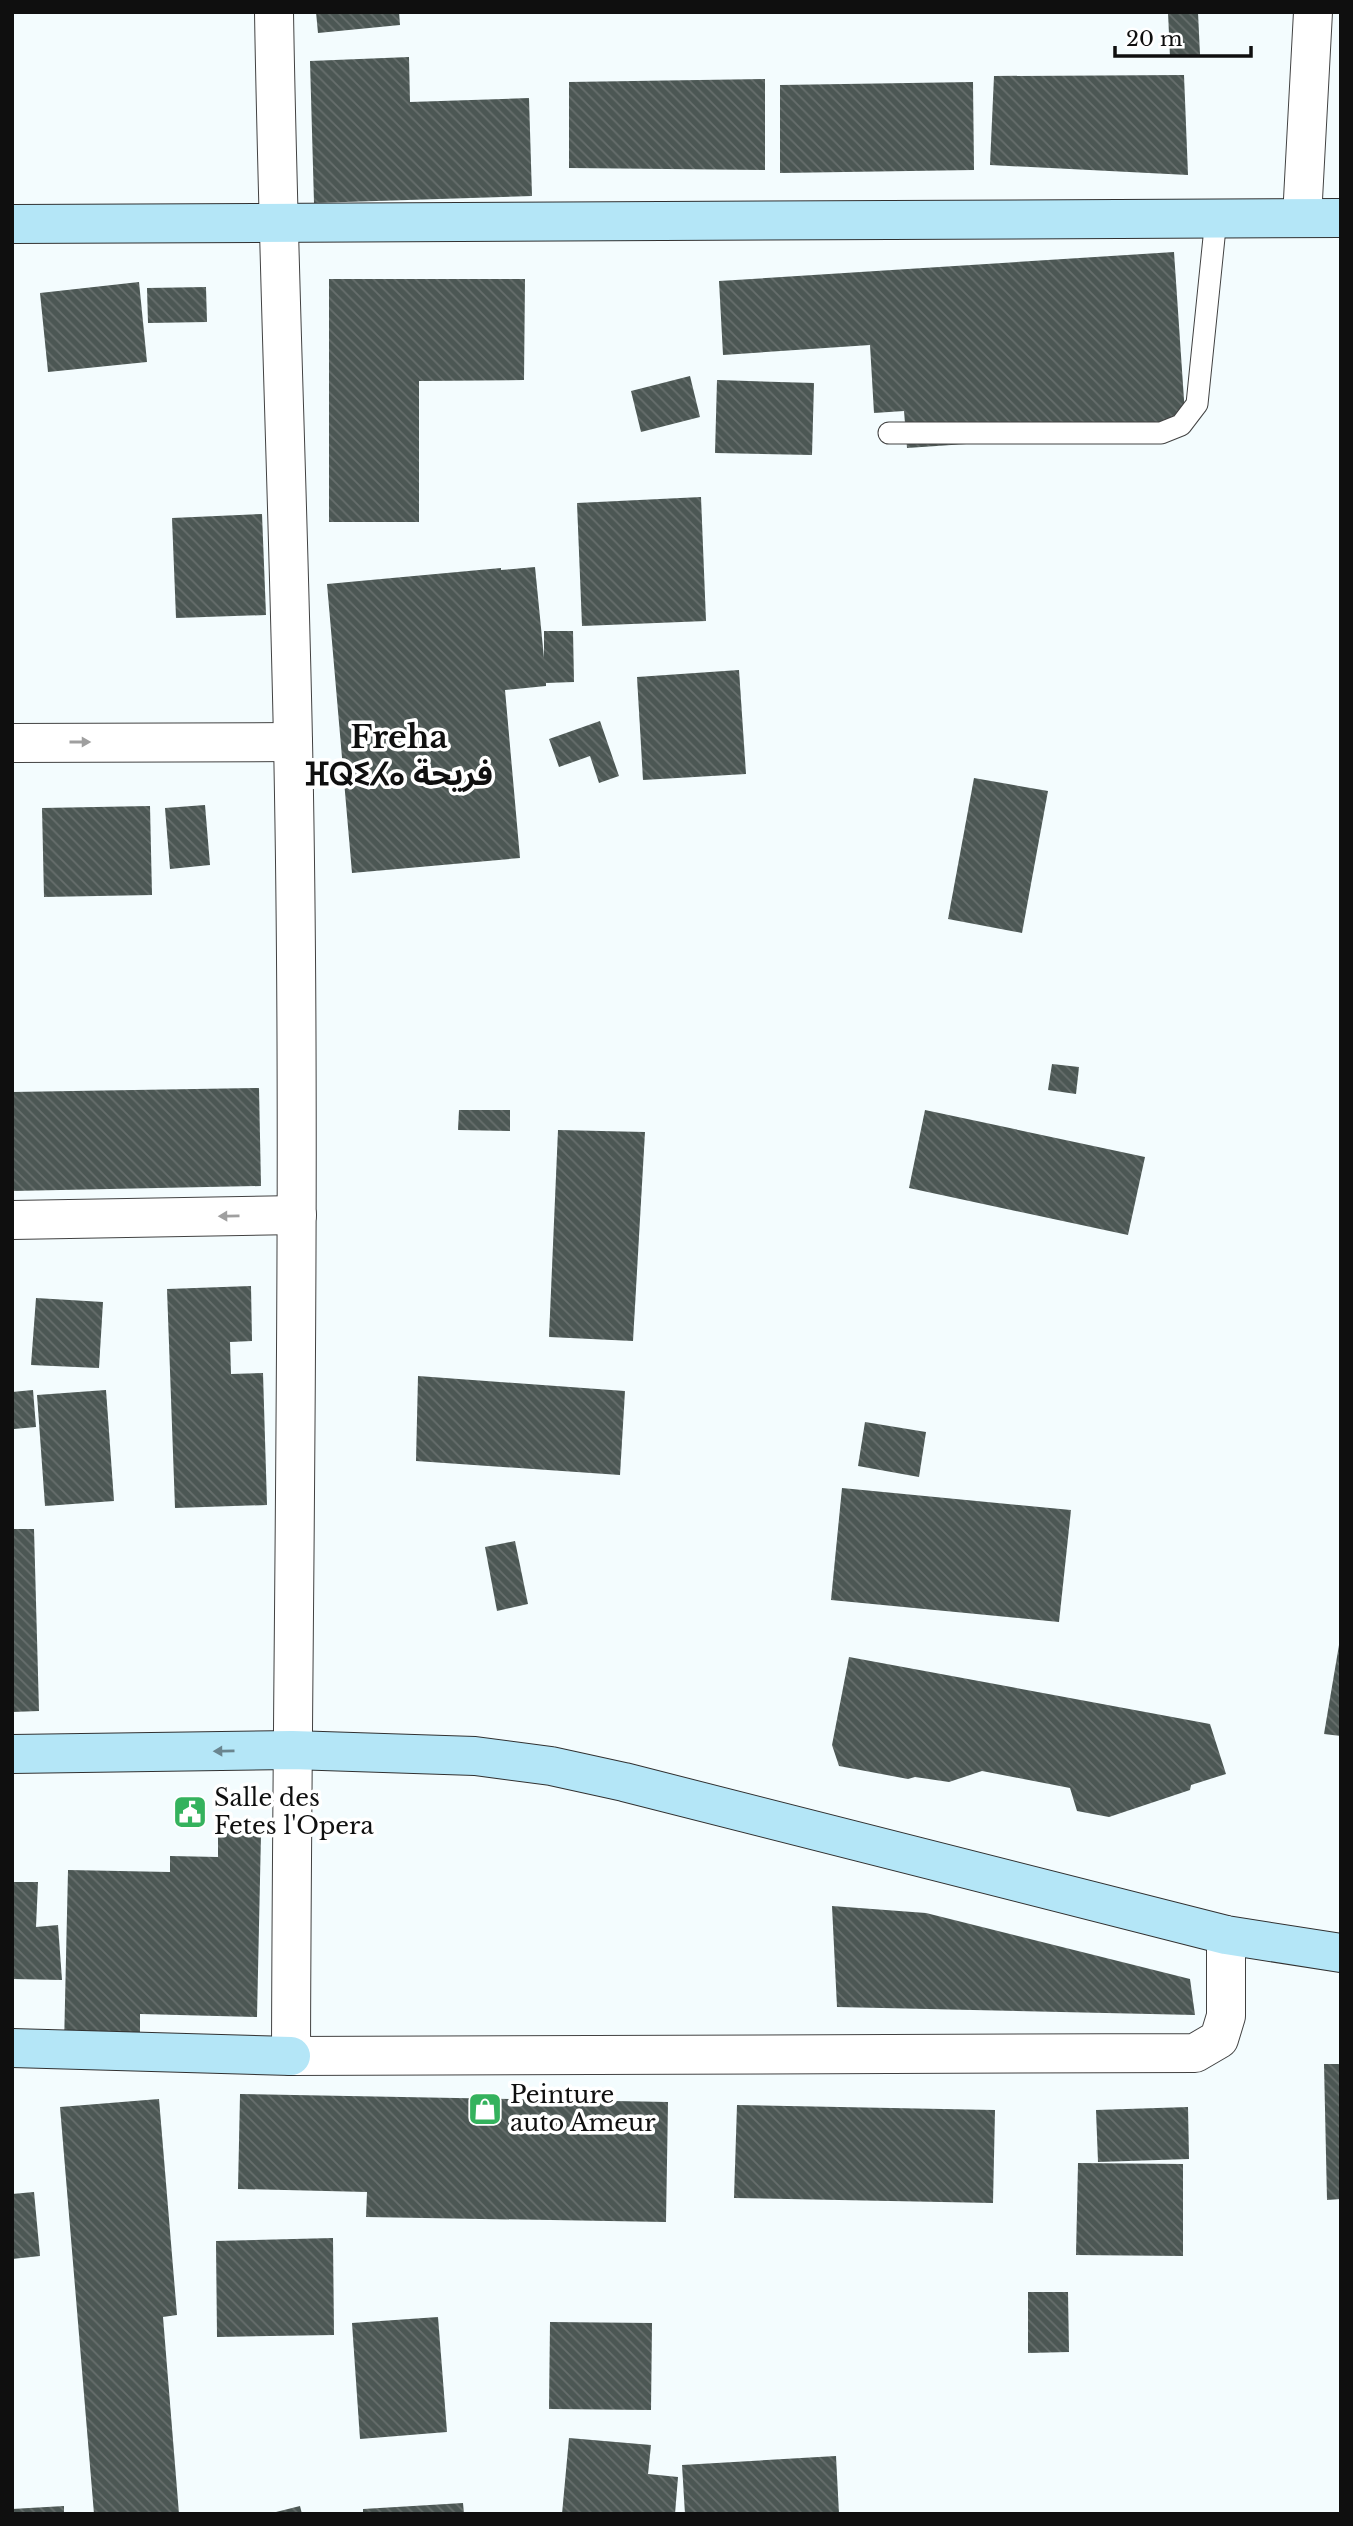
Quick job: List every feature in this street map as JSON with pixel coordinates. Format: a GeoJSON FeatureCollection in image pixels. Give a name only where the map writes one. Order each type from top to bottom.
{"type":"FeatureCollection","features":[{"type":"Feature","properties":{"kind":"main road"},"geometry":{"type":"LineString","coordinates":[[12,224],[1341,218]]}},
{"type":"Feature","properties":{"kind":"main road"},"geometry":{"type":"LineString","coordinates":[[12,1754],[292,1750],[475,1756],[551,1766],[624,1782],[1226,1935],[1341,1953]]}},
{"type":"Feature","properties":{"kind":"main road"},"geometry":{"type":"LineString","coordinates":[[12,2048],[291,2056]]}},
{"type":"Feature","properties":{"kind":"street"},"geometry":{"type":"LineString","coordinates":[[274,12],[277,223],[293,742],[297,1215],[291,2056],[1195,2053],[1219,2039],[1226,2016],[1226,1935]]}},
{"type":"Feature","properties":{"kind":"street"},"geometry":{"type":"LineString","coordinates":[[1302,218],[1313,12]]}},
{"type":"Feature","properties":{"kind":"street"},"geometry":{"type":"LineString","coordinates":[[12,743],[293,742]]}},
{"type":"Feature","properties":{"kind":"street"},"geometry":{"type":"LineString","coordinates":[[12,1220],[297,1215]]}},
{"type":"Feature","properties":{"kind":"lane"},"geometry":{"type":"LineString","coordinates":[[889,433],[1161,433],[1181,425],[1197,404],[1216,218]]}},
{"type":"Feature","properties":{"kind":"building"},"geometry":{"type":"Polygon","coordinates":[[[316,12],[399,12],[400,25],[318,33],[316,12]]]}},
{"type":"Feature","properties":{"kind":"building"},"geometry":{"type":"Polygon","coordinates":[[[1168,12],[1198,12],[1200,55],[1170,57],[1168,12]]]}},
{"type":"Feature","properties":{"kind":"building"},"geometry":{"type":"Polygon","coordinates":[[[409,57],[410,102],[529,98],[532,196],[314,203],[310,61],[409,57]]]}},
{"type":"Feature","properties":{"kind":"building"},"geometry":{"type":"Polygon","coordinates":[[[1184,75],[1188,175],[990,165],[994,76],[1184,75]]]}},
{"type":"Feature","properties":{"kind":"building"},"geometry":{"type":"Polygon","coordinates":[[[765,79],[765,170],[569,168],[569,82],[765,79]]]}},
{"type":"Feature","properties":{"kind":"building"},"geometry":{"type":"Polygon","coordinates":[[[973,82],[974,170],[780,173],[780,85],[973,82]]]}},
{"type":"Feature","properties":{"kind":"building"},"geometry":{"type":"Polygon","coordinates":[[[1174,252],[1186,429],[907,448],[904,411],[874,413],[870,345],[723,355],[719,281],[1174,252]]]}},
{"type":"Feature","properties":{"kind":"building"},"geometry":{"type":"Polygon","coordinates":[[[329,279],[525,279],[524,380],[419,381],[419,522],[329,522],[329,279]]]}},
{"type":"Feature","properties":{"kind":"building"},"geometry":{"type":"Polygon","coordinates":[[[139,282],[147,362],[48,372],[40,293],[139,282]]]}},
{"type":"Feature","properties":{"kind":"building"},"geometry":{"type":"Polygon","coordinates":[[[206,287],[207,322],[148,323],[147,288],[206,287]]]}},
{"type":"Feature","properties":{"kind":"building"},"geometry":{"type":"Polygon","coordinates":[[[690,376],[700,417],[641,432],[631,391],[690,376]]]}},
{"type":"Feature","properties":{"kind":"building"},"geometry":{"type":"Polygon","coordinates":[[[717,380],[814,383],[812,455],[715,453],[717,380]]]}},
{"type":"Feature","properties":{"kind":"building"},"geometry":{"type":"Polygon","coordinates":[[[701,497],[706,621],[582,626],[577,503],[701,497]]]}},
{"type":"Feature","properties":{"kind":"building"},"geometry":{"type":"Polygon","coordinates":[[[262,514],[266,615],[176,618],[172,518],[262,514]]]}},
{"type":"Feature","properties":{"kind":"building"},"geometry":{"type":"Polygon","coordinates":[[[535,567],[544,658],[544,631],[573,631],[574,682],[546,683],[546,686],[505,690],[520,858],[352,873],[327,584],[535,567]]]}},
{"type":"Feature","properties":{"kind":"building"},"geometry":{"type":"Polygon","coordinates":[[[739,670],[746,774],[643,780],[637,677],[739,670]]]}},
{"type":"Feature","properties":{"kind":"building"},"geometry":{"type":"Polygon","coordinates":[[[600,721],[619,776],[599,783],[590,756],[559,767],[549,739],[600,721]]]}},
{"type":"Feature","properties":{"kind":"building"},"geometry":{"type":"Polygon","coordinates":[[[974,778],[1048,791],[1022,933],[948,919],[974,778]]]}},
{"type":"Feature","properties":{"kind":"building"},"geometry":{"type":"Polygon","coordinates":[[[205,805],[210,865],[170,869],[165,808],[205,805]]]}},
{"type":"Feature","properties":{"kind":"building"},"geometry":{"type":"Polygon","coordinates":[[[150,806],[152,895],[44,897],[42,808],[150,806]]]}},
{"type":"Feature","properties":{"kind":"building"},"geometry":{"type":"Polygon","coordinates":[[[1052,1064],[1079,1067],[1076,1094],[1048,1090],[1052,1064]]]}},
{"type":"Feature","properties":{"kind":"building"},"geometry":{"type":"Polygon","coordinates":[[[259,1088],[261,1186],[12,1191],[12,1092],[259,1088]]]}},
{"type":"Feature","properties":{"kind":"building"},"geometry":{"type":"Polygon","coordinates":[[[459,1110],[510,1110],[510,1131],[458,1130],[459,1110]]]}},
{"type":"Feature","properties":{"kind":"building"},"geometry":{"type":"Polygon","coordinates":[[[925,1110],[1145,1157],[1128,1235],[909,1188],[925,1110]]]}},
{"type":"Feature","properties":{"kind":"building"},"geometry":{"type":"Polygon","coordinates":[[[558,1130],[645,1132],[633,1341],[549,1337],[558,1130]]]}},
{"type":"Feature","properties":{"kind":"building"},"geometry":{"type":"Polygon","coordinates":[[[251,1286],[252,1341],[230,1342],[231,1374],[263,1373],[267,1505],[175,1508],[167,1289],[251,1286]]]}},
{"type":"Feature","properties":{"kind":"building"},"geometry":{"type":"Polygon","coordinates":[[[36,1298],[103,1302],[99,1368],[31,1365],[36,1298]]]}},
{"type":"Feature","properties":{"kind":"building"},"geometry":{"type":"Polygon","coordinates":[[[418,1376],[625,1391],[620,1475],[416,1461],[418,1376]]]}},
{"type":"Feature","properties":{"kind":"building"},"geometry":{"type":"Polygon","coordinates":[[[33,1390],[36,1427],[14,1429],[12,1392],[33,1390]]]}},
{"type":"Feature","properties":{"kind":"building"},"geometry":{"type":"Polygon","coordinates":[[[106,1390],[114,1501],[45,1506],[37,1395],[106,1390]]]}},
{"type":"Feature","properties":{"kind":"building"},"geometry":{"type":"Polygon","coordinates":[[[865,1422],[926,1432],[919,1477],[858,1466],[865,1422]]]}},
{"type":"Feature","properties":{"kind":"building"},"geometry":{"type":"Polygon","coordinates":[[[842,1488],[1071,1510],[1059,1622],[831,1600],[842,1488]]]}},
{"type":"Feature","properties":{"kind":"building"},"geometry":{"type":"Polygon","coordinates":[[[12,1529],[34,1529],[39,1711],[12,1712],[12,1529]]]}},
{"type":"Feature","properties":{"kind":"building"},"geometry":{"type":"Polygon","coordinates":[[[515,1541],[528,1604],[497,1611],[485,1547],[515,1541]]]}},
{"type":"Feature","properties":{"kind":"building"},"geometry":{"type":"Polygon","coordinates":[[[1341,1645],[1341,1736],[1324,1734],[1341,1645]]]}},
{"type":"Feature","properties":{"kind":"building"},"geometry":{"type":"Polygon","coordinates":[[[849,1657],[1210,1724],[1226,1774],[1191,1785],[1190,1790],[1109,1817],[1077,1811],[1070,1788],[982,1771],[949,1782],[915,1777],[908,1779],[839,1766],[832,1745],[849,1657]]]}},
{"type":"Feature","properties":{"kind":"building"},"geometry":{"type":"Polygon","coordinates":[[[218,1833],[261,1834],[257,2017],[140,2014],[140,2047],[64,2046],[68,1870],[170,1872],[170,1856],[218,1857],[218,1833]]]}},
{"type":"Feature","properties":{"kind":"building"},"geometry":{"type":"Polygon","coordinates":[[[12,1882],[38,1882],[36,1927],[58,1925],[62,1980],[12,1979],[12,1882]]]}},
{"type":"Feature","properties":{"kind":"building"},"geometry":{"type":"Polygon","coordinates":[[[832,1906],[926,1913],[1190,1979],[1195,2015],[837,2007],[832,1906]]]}},
{"type":"Feature","properties":{"kind":"building"},"geometry":{"type":"Polygon","coordinates":[[[1324,2064],[1341,2064],[1341,2199],[1327,2200],[1324,2064]]]}},
{"type":"Feature","properties":{"kind":"building"},"geometry":{"type":"Polygon","coordinates":[[[240,2094],[668,2102],[666,2222],[366,2217],[367,2192],[238,2189],[240,2094]]]}},
{"type":"Feature","properties":{"kind":"building"},"geometry":{"type":"Polygon","coordinates":[[[159,2099],[177,2315],[163,2317],[179,2514],[94,2514],[60,2107],[159,2099]]]}},
{"type":"Feature","properties":{"kind":"building"},"geometry":{"type":"Polygon","coordinates":[[[737,2105],[995,2110],[993,2203],[734,2198],[737,2105]]]}},
{"type":"Feature","properties":{"kind":"building"},"geometry":{"type":"Polygon","coordinates":[[[1188,2107],[1189,2159],[1098,2162],[1096,2110],[1188,2107]]]}},
{"type":"Feature","properties":{"kind":"building"},"geometry":{"type":"Polygon","coordinates":[[[1078,2163],[1183,2164],[1183,2256],[1076,2255],[1078,2163]]]}},
{"type":"Feature","properties":{"kind":"building"},"geometry":{"type":"Polygon","coordinates":[[[34,2192],[40,2256],[12,2259],[12,2194],[34,2192]]]}},
{"type":"Feature","properties":{"kind":"building"},"geometry":{"type":"Polygon","coordinates":[[[333,2238],[334,2335],[217,2337],[216,2241],[333,2238]]]}},
{"type":"Feature","properties":{"kind":"building"},"geometry":{"type":"Polygon","coordinates":[[[1028,2292],[1068,2292],[1069,2352],[1028,2353],[1028,2292]]]}},
{"type":"Feature","properties":{"kind":"building"},"geometry":{"type":"Polygon","coordinates":[[[438,2317],[447,2432],[360,2439],[352,2323],[438,2317]]]}},
{"type":"Feature","properties":{"kind":"building"},"geometry":{"type":"Polygon","coordinates":[[[550,2322],[652,2323],[651,2410],[549,2409],[550,2322]]]}},
{"type":"Feature","properties":{"kind":"building"},"geometry":{"type":"Polygon","coordinates":[[[569,2438],[651,2445],[648,2474],[678,2477],[675,2514],[562,2514],[569,2438]]]}},
{"type":"Feature","properties":{"kind":"building"},"geometry":{"type":"Polygon","coordinates":[[[836,2456],[839,2514],[685,2514],[682,2465],[836,2456]]]}},
{"type":"Feature","properties":{"kind":"building"},"geometry":{"type":"Polygon","coordinates":[[[463,2503],[464,2514],[363,2514],[363,2509],[463,2503]]]}},
{"type":"Feature","properties":{"kind":"building"},"geometry":{"type":"Polygon","coordinates":[[[64,2506],[64,2514],[12,2514],[12,2509],[64,2506]]]}},
{"type":"Feature","properties":{"kind":"building"},"geometry":{"type":"Polygon","coordinates":[[[300,2506],[302,2514],[272,2513],[300,2506]]]}},
{"type":"Feature","properties":{"kind":"place","name":"Salle des Fetes l'Opera"},"geometry":{"type":"Point","coordinates":[190,1812]}},
{"type":"Feature","properties":{"kind":"place","name":"Peinture auto Ameur"},"geometry":{"type":"Point","coordinates":[485,2109]}},
{"type":"Feature","properties":{"kind":"district","name":"Freha ⴼⵕⵉⵃⴰ فريحة"},"geometry":{"type":"Point","coordinates":[399,756]}}]}
